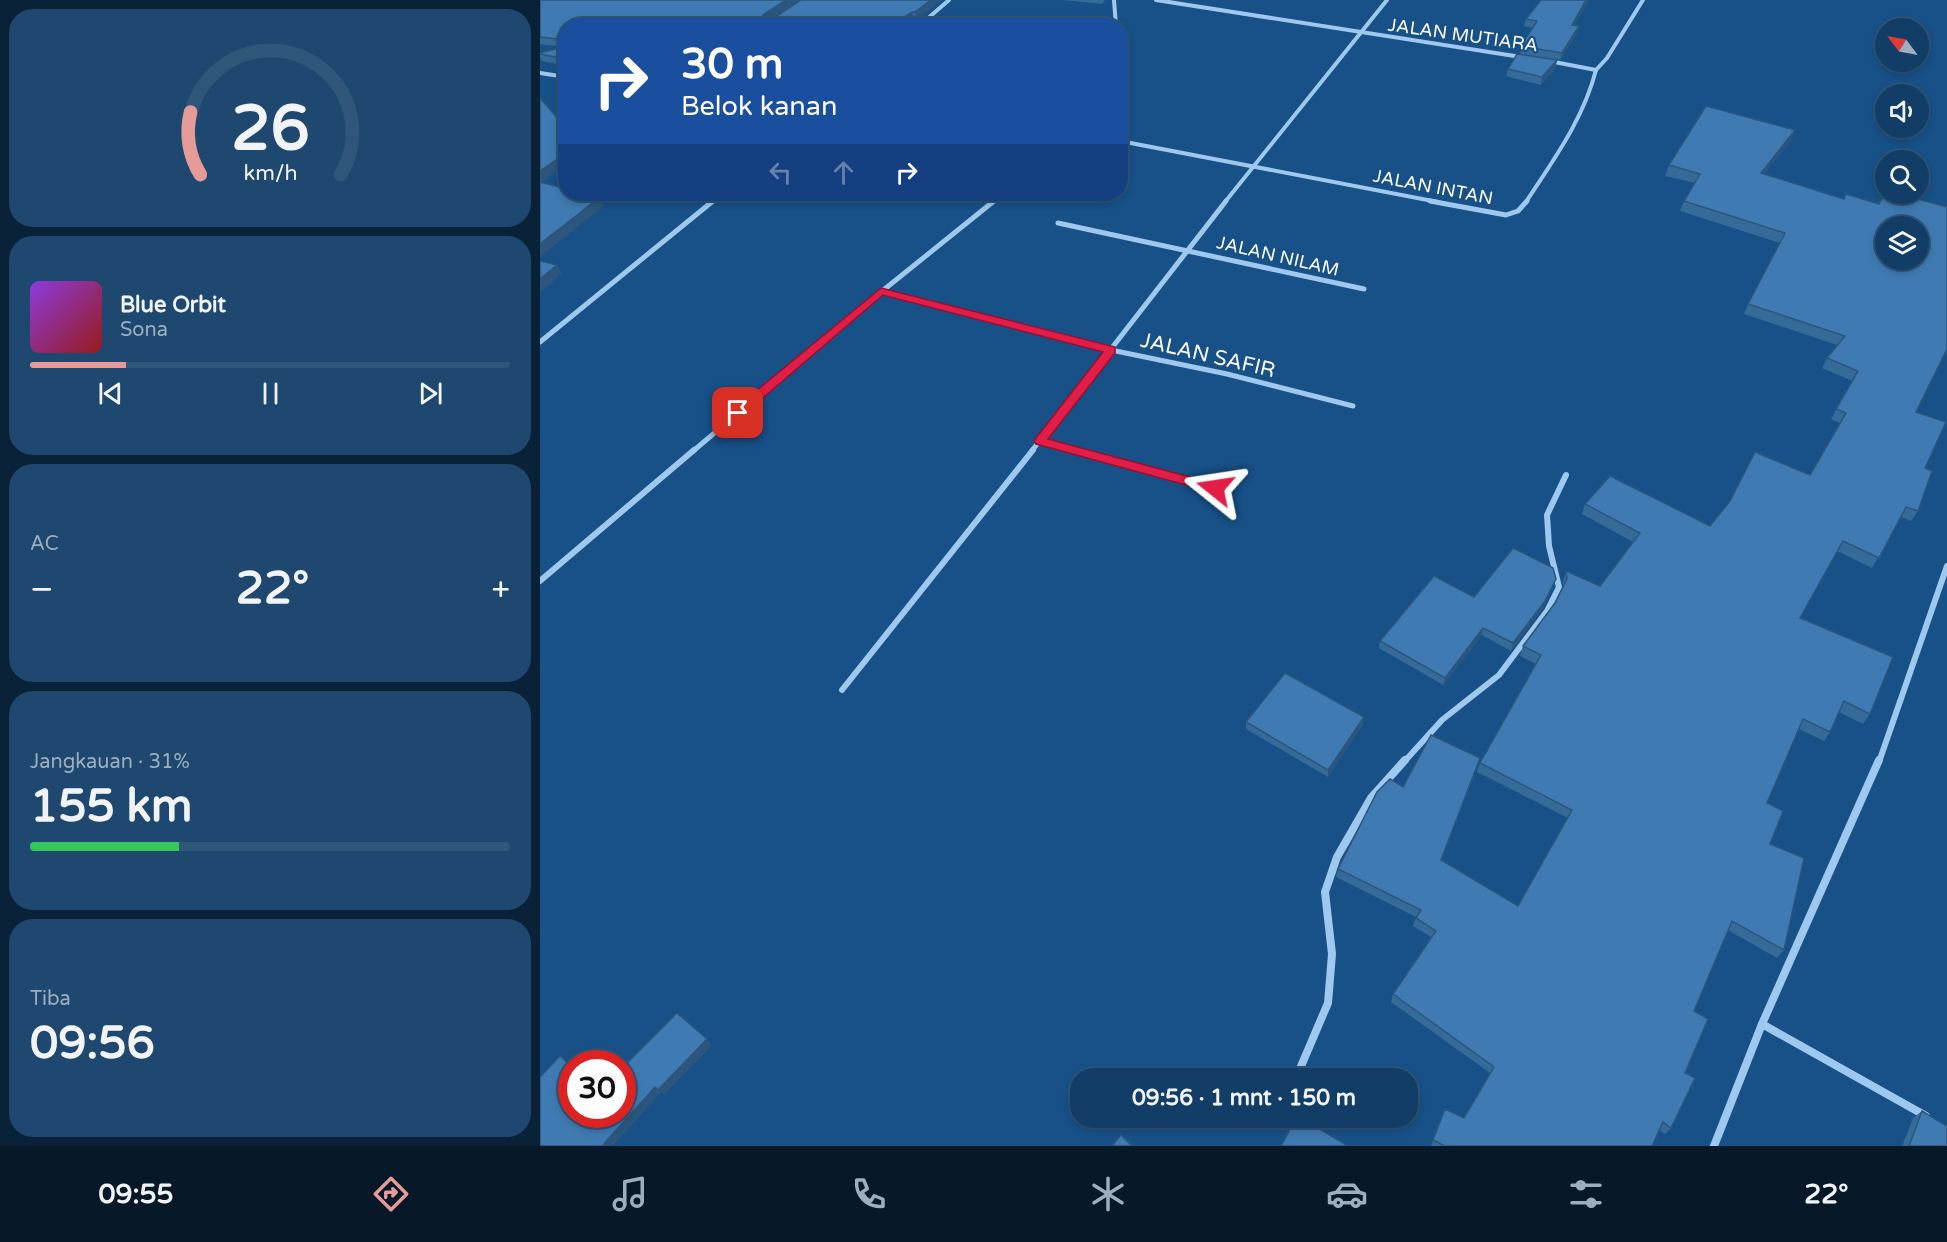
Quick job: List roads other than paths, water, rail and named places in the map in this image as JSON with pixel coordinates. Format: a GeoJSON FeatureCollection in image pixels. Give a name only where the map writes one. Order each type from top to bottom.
{"type":"FeatureCollection","features":[{"type":"Feature","properties":{"kind":"street"},"geometry":{"type":"LineString","coordinates":[[929,18],[949,0]]}},
{"type":"Feature","properties":{"kind":"street"},"geometry":{"type":"LineString","coordinates":[[1114,0],[1115,18]]}},
{"type":"Feature","properties":{"kind":"street","name":"JALAN MUTIARA"},"geometry":{"type":"LineString","coordinates":[[1156,0],[1530,59]]}},
{"type":"Feature","properties":{"kind":"street"},"geometry":{"type":"LineString","coordinates":[[842,690],[1040,441],[1186,250],[1387,0]]}},
{"type":"Feature","properties":{"kind":"street"},"geometry":{"type":"LineString","coordinates":[[1596,70],[1607,58],[1643,0]]}},
{"type":"Feature","properties":{"kind":"street","name":"JALAN MUTIARA"},"geometry":{"type":"LineString","coordinates":[[1542,60],[1596,70]]}},
{"type":"Feature","properties":{"kind":"street","name":"JALAN INTAN"},"geometry":{"type":"LineString","coordinates":[[1128,143],[1506,215],[1518,211],[1526,202],[1560,150],[1588,100],[1596,70]]}},
{"type":"Feature","properties":{"kind":"street"},"geometry":{"type":"LineString","coordinates":[[540,73],[558,76]]}},
{"type":"Feature","properties":{"kind":"street"},"geometry":{"type":"LineString","coordinates":[[540,342],[712,201]]}},
{"type":"Feature","properties":{"kind":"street"},"geometry":{"type":"LineString","coordinates":[[540,581],[881,292],[993,201]]}},
{"type":"Feature","properties":{"kind":"street","name":"JALAN NILAM"},"geometry":{"type":"LineString","coordinates":[[1058,223],[1364,289]]}},
{"type":"Feature","properties":{"kind":"street","name":"JALAN SAFIR"},"geometry":{"type":"LineString","coordinates":[[881,292],[1111,350],[1227,374],[1353,406]]}},
{"type":"Feature","properties":{"kind":"street"},"geometry":{"type":"LineString","coordinates":[[1040,441],[1215,488]]}},
{"type":"Feature","properties":{"kind":"street"},"geometry":{"type":"LineString","coordinates":[[1300,1068],[1328,1003],[1332,954],[1325,892],[1336,857],[1371,798],[1442,720],[1499,675],[1547,610],[1558,587],[1549,546],[1547,515],[1566,475]]}},
{"type":"Feature","properties":{"kind":"street"},"geometry":{"type":"LineString","coordinates":[[1714,1146],[1762,1024],[1887,743],[1947,566]]}},
{"type":"Feature","properties":{"kind":"street"},"geometry":{"type":"LineString","coordinates":[[1762,1024],[1937,1122]]}}]}
